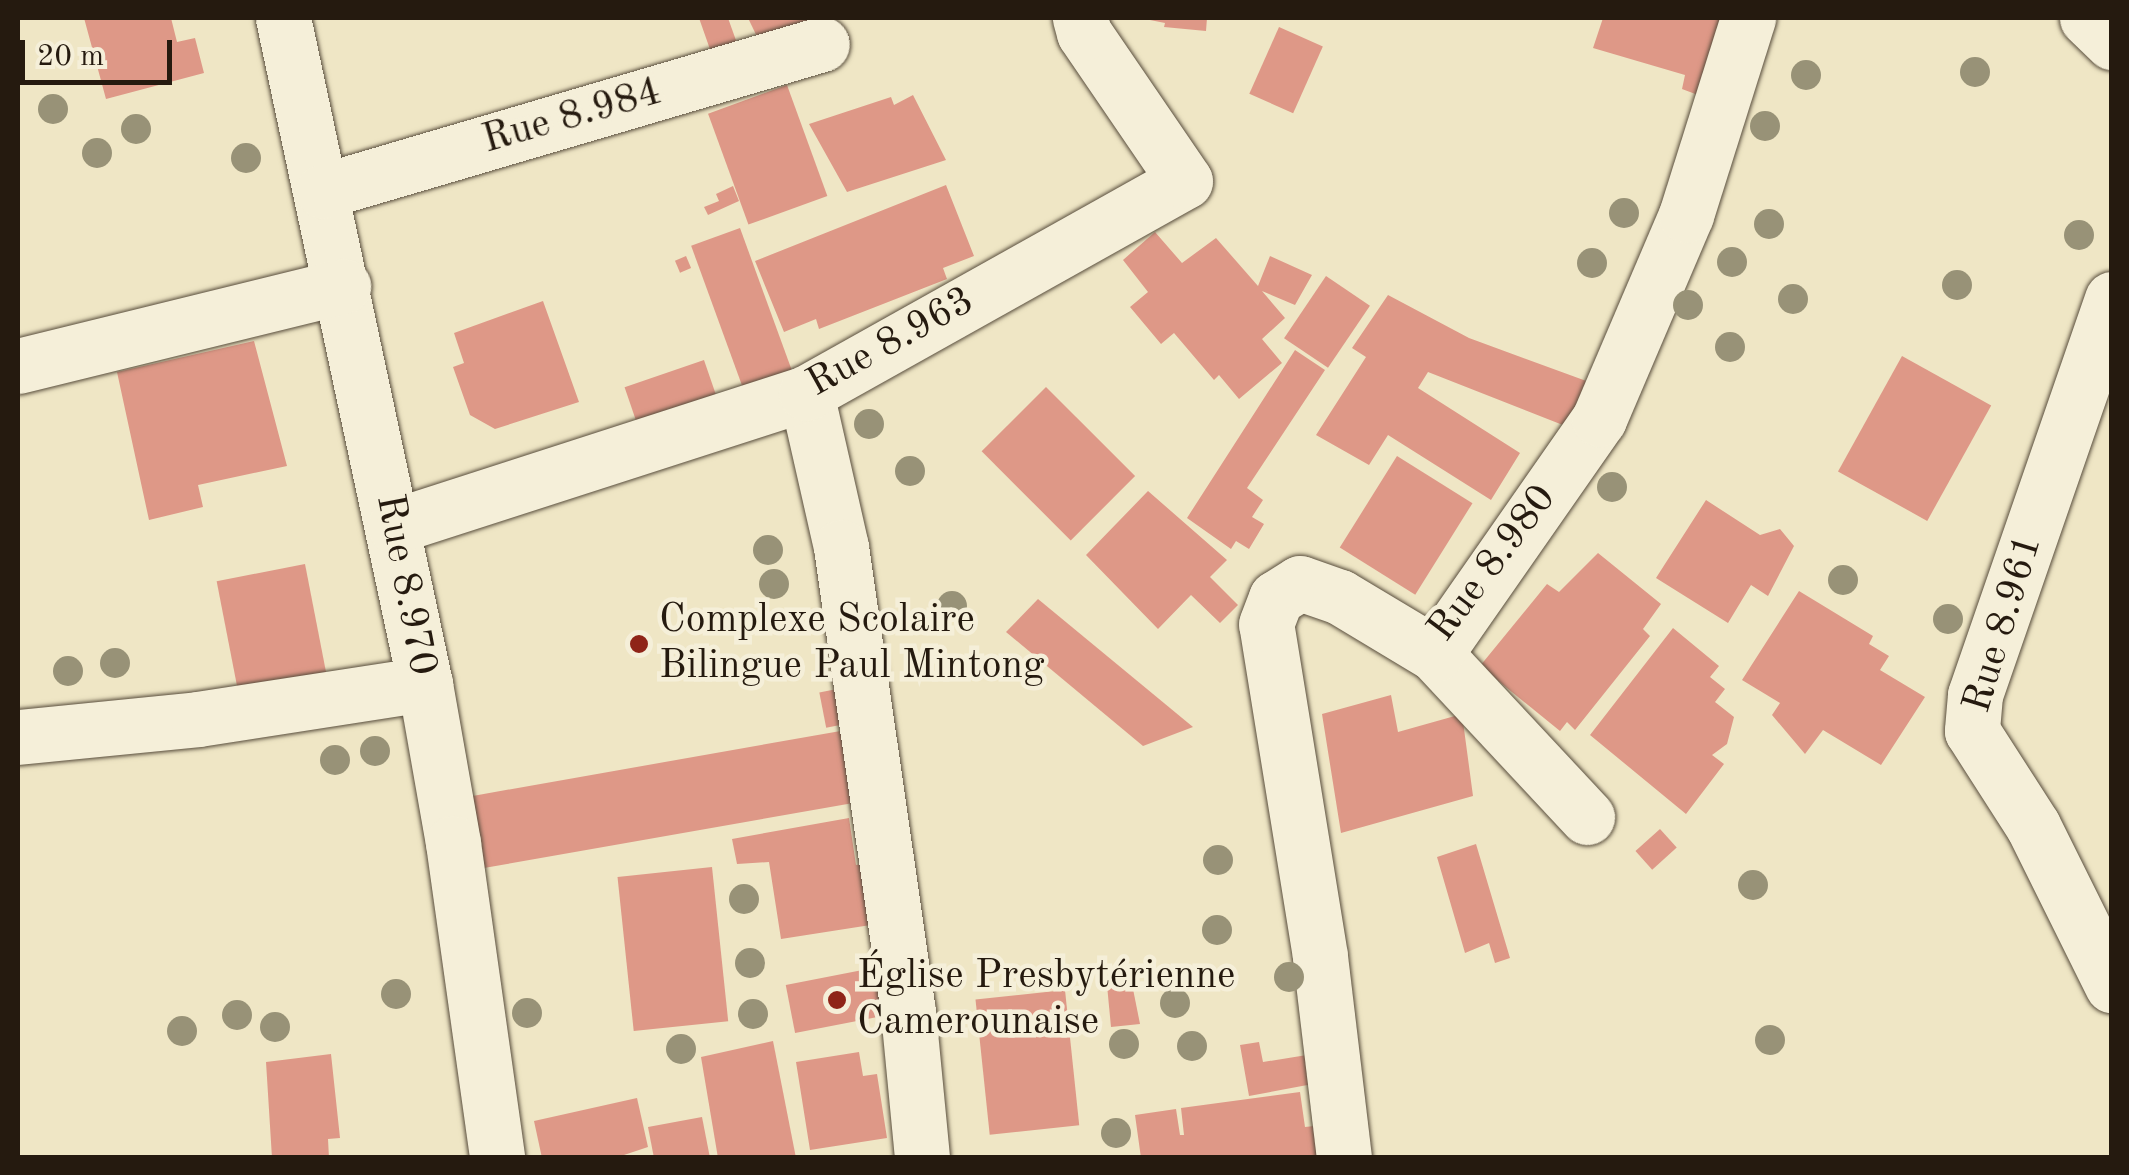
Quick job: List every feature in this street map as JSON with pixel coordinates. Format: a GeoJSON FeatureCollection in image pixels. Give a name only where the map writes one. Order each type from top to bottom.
{"type":"FeatureCollection","features":[{"type":"Feature","properties":{"kind":"street","name":"Rue 8.970"},"geometry":{"type":"LineString","coordinates":[[284,18],[394,526],[454,843],[498,1158]]}},
{"type":"Feature","properties":{"kind":"street","name":"Rue 8.963"},"geometry":{"type":"LineString","coordinates":[[394,526],[806,392],[1185,181],[1084,33],[1080,18]]}},
{"type":"Feature","properties":{"kind":"street","name":"Rue 8.980"},"geometry":{"type":"LineString","coordinates":[[1344,1158],[1320,956],[1266,624],[1276,598],[1300,583],[1340,597],[1435,654],[1599,419],[1686,215],[1748,18]]}},
{"type":"Feature","properties":{"kind":"street"},"geometry":{"type":"LineString","coordinates":[[2087,18],[2112,42]]}},
{"type":"Feature","properties":{"kind":"street","name":"Rue 8.984"},"geometry":{"type":"LineString","coordinates":[[323,190],[822,44]]}},
{"type":"Feature","properties":{"kind":"street"},"geometry":{"type":"LineString","coordinates":[[18,366],[343,286]]}},
{"type":"Feature","properties":{"kind":"street","name":"Rue 8.961"},"geometry":{"type":"LineString","coordinates":[[2112,300],[2101,364],[1975,695],[1972,732],[2033,826],[2112,985]]}},
{"type":"Feature","properties":{"kind":"street"},"geometry":{"type":"LineString","coordinates":[[806,392],[841,547],[908,1012],[922,1158]]}},
{"type":"Feature","properties":{"kind":"street"},"geometry":{"type":"LineString","coordinates":[[1435,654],[1587,817]]}},
{"type":"Feature","properties":{"kind":"street"},"geometry":{"type":"LineString","coordinates":[[18,737],[198,719],[424,684]]}},
{"type":"Feature","properties":{"kind":"building"},"geometry":{"type":"Polygon","coordinates":[[[84,18],[171,18],[177,42],[195,38],[204,73],[106,99],[84,18]]]}},
{"type":"Feature","properties":{"kind":"building"},"geometry":{"type":"Polygon","coordinates":[[[699,18],[728,18],[738,46],[712,55],[699,18]]]}},
{"type":"Feature","properties":{"kind":"building"},"geometry":{"type":"Polygon","coordinates":[[[748,18],[831,18],[763,49],[748,18]]]}},
{"type":"Feature","properties":{"kind":"building"},"geometry":{"type":"Polygon","coordinates":[[[1140,18],[1207,18],[1206,31],[1164,27],[1165,23],[1140,18]]]}},
{"type":"Feature","properties":{"kind":"building"},"geometry":{"type":"Polygon","coordinates":[[[1603,18],[1734,18],[1714,101],[1682,89],[1685,75],[1593,48],[1603,18]]]}},
{"type":"Feature","properties":{"kind":"building"},"geometry":{"type":"Polygon","coordinates":[[[1279,27],[1323,47],[1293,113],[1249,94],[1279,27]]]}},
{"type":"Feature","properties":{"kind":"building"},"geometry":{"type":"Polygon","coordinates":[[[787,85],[827,196],[748,225],[708,114],[787,85]]]}},
{"type":"Feature","properties":{"kind":"building"},"geometry":{"type":"Polygon","coordinates":[[[913,95],[946,160],[847,192],[809,124],[891,97],[894,105],[913,95]]]}},
{"type":"Feature","properties":{"kind":"building"},"geometry":{"type":"Polygon","coordinates":[[[946,185],[974,256],[943,268],[947,279],[819,329],[816,319],[784,332],[755,261],[946,185]]]}},
{"type":"Feature","properties":{"kind":"building"},"geometry":{"type":"Polygon","coordinates":[[[733,186],[739,201],[708,215],[704,207],[719,201],[716,194],[733,186]]]}},
{"type":"Feature","properties":{"kind":"building"},"geometry":{"type":"Polygon","coordinates":[[[740,228],[792,371],[743,389],[691,246],[740,228]]]}},
{"type":"Feature","properties":{"kind":"building"},"geometry":{"type":"Polygon","coordinates":[[[1155,232],[1182,263],[1216,238],[1258,286],[1270,256],[1312,275],[1295,305],[1262,291],[1285,318],[1262,339],[1282,363],[1239,399],[1219,375],[1214,380],[1174,333],[1161,344],[1130,307],[1148,292],[1123,260],[1155,232]]]}},
{"type":"Feature","properties":{"kind":"building"},"geometry":{"type":"Polygon","coordinates":[[[686,256],[691,268],[680,273],[675,261],[686,256]]]}},
{"type":"Feature","properties":{"kind":"building"},"geometry":{"type":"Polygon","coordinates":[[[1326,276],[1370,306],[1328,368],[1284,338],[1326,276]]]}},
{"type":"Feature","properties":{"kind":"building"},"geometry":{"type":"Polygon","coordinates":[[[1388,295],[1469,338],[1600,386],[1573,429],[1428,372],[1418,388],[1520,453],[1491,500],[1388,435],[1369,465],[1316,435],[1366,357],[1352,348],[1388,295]]]}},
{"type":"Feature","properties":{"kind":"building"},"geometry":{"type":"Polygon","coordinates":[[[543,301],[579,402],[495,429],[470,415],[453,367],[464,363],[454,333],[543,301]]]}},
{"type":"Feature","properties":{"kind":"building"},"geometry":{"type":"Polygon","coordinates":[[[254,341],[287,466],[198,485],[203,507],[149,520],[117,372],[254,341]]]}},
{"type":"Feature","properties":{"kind":"building"},"geometry":{"type":"Polygon","coordinates":[[[1295,350],[1325,370],[1247,488],[1263,500],[1252,517],[1264,524],[1249,549],[1236,541],[1231,549],[1187,518],[1295,350]]]}},
{"type":"Feature","properties":{"kind":"building"},"geometry":{"type":"Polygon","coordinates":[[[1902,356],[1991,405],[1927,521],[1838,471],[1902,356]]]}},
{"type":"Feature","properties":{"kind":"building"},"geometry":{"type":"Polygon","coordinates":[[[704,360],[717,397],[637,424],[625,387],[704,360]]]}},
{"type":"Feature","properties":{"kind":"building"},"geometry":{"type":"Polygon","coordinates":[[[1046,387],[1135,476],[1071,540],[982,451],[1046,387]]]}},
{"type":"Feature","properties":{"kind":"building"},"geometry":{"type":"Polygon","coordinates":[[[1397,456],[1472,503],[1415,595],[1340,548],[1397,456]]]}},
{"type":"Feature","properties":{"kind":"building"},"geometry":{"type":"Polygon","coordinates":[[[1148,491],[1227,560],[1210,577],[1238,605],[1220,623],[1191,595],[1158,629],[1086,555],[1148,491]]]}},
{"type":"Feature","properties":{"kind":"building"},"geometry":{"type":"Polygon","coordinates":[[[1706,500],[1760,535],[1780,529],[1794,546],[1768,596],[1751,585],[1728,623],[1656,578],[1706,500]]]}},
{"type":"Feature","properties":{"kind":"building"},"geometry":{"type":"Polygon","coordinates":[[[1598,553],[1661,604],[1643,629],[1650,636],[1575,730],[1567,722],[1560,731],[1480,666],[1547,584],[1559,592],[1598,553]]]}},
{"type":"Feature","properties":{"kind":"building"},"geometry":{"type":"Polygon","coordinates":[[[305,564],[327,678],[239,695],[217,581],[305,564]]]}},
{"type":"Feature","properties":{"kind":"building"},"geometry":{"type":"Polygon","coordinates":[[[1799,591],[1873,636],[1869,644],[1889,656],[1880,670],[1925,697],[1881,765],[1823,730],[1805,754],[1772,715],[1780,703],[1742,680],[1799,591]]]}},
{"type":"Feature","properties":{"kind":"building"},"geometry":{"type":"Polygon","coordinates":[[[1038,599],[1193,727],[1143,746],[1006,632],[1038,599]]]}},
{"type":"Feature","properties":{"kind":"building"},"geometry":{"type":"Polygon","coordinates":[[[1673,628],[1719,666],[1710,677],[1725,689],[1715,702],[1734,717],[1727,744],[1712,755],[1724,764],[1686,814],[1590,735],[1673,628]]]}},
{"type":"Feature","properties":{"kind":"building"},"geometry":{"type":"Polygon","coordinates":[[[837,689],[844,724],[826,728],[819,692],[837,689]]]}},
{"type":"Feature","properties":{"kind":"building"},"geometry":{"type":"Polygon","coordinates":[[[1391,695],[1398,732],[1462,714],[1473,796],[1341,833],[1322,714],[1391,695]]]}},
{"type":"Feature","properties":{"kind":"building"},"geometry":{"type":"Polygon","coordinates":[[[852,729],[865,801],[483,868],[470,796],[852,729]]]}},
{"type":"Feature","properties":{"kind":"building"},"geometry":{"type":"Polygon","coordinates":[[[849,818],[856,865],[868,863],[877,924],[781,939],[769,862],[737,864],[732,839],[849,818]]]}},
{"type":"Feature","properties":{"kind":"building"},"geometry":{"type":"Polygon","coordinates":[[[1660,829],[1677,848],[1652,870],[1635,851],[1660,829]]]}},
{"type":"Feature","properties":{"kind":"building"},"geometry":{"type":"Polygon","coordinates":[[[1476,844],[1510,958],[1495,963],[1489,943],[1465,953],[1437,857],[1476,844]]]}},
{"type":"Feature","properties":{"kind":"building"},"geometry":{"type":"Polygon","coordinates":[[[712,867],[728,1021],[634,1031],[618,877],[712,867]]]}},
{"type":"Feature","properties":{"kind":"building","name":"Église Presbytérienne Camerounaise"},"geometry":{"type":"Polygon","coordinates":[[[878,967],[887,1015],[795,1033],[786,985],[878,967]]]}},
{"type":"Feature","properties":{"kind":"building"},"geometry":{"type":"Polygon","coordinates":[[[1131,979],[1140,1024],[1111,1027],[1107,985],[1131,979]]]}},
{"type":"Feature","properties":{"kind":"building"},"geometry":{"type":"Polygon","coordinates":[[[1065,990],[1079,1125],[990,1135],[975,999],[1065,990]]]}},
{"type":"Feature","properties":{"kind":"building"},"geometry":{"type":"Polygon","coordinates":[[[773,1041],[796,1158],[718,1158],[701,1057],[773,1041]]]}},
{"type":"Feature","properties":{"kind":"building"},"geometry":{"type":"Polygon","coordinates":[[[1259,1042],[1263,1062],[1313,1054],[1318,1083],[1249,1096],[1240,1045],[1259,1042]]]}},
{"type":"Feature","properties":{"kind":"building"},"geometry":{"type":"Polygon","coordinates":[[[859,1052],[863,1076],[877,1074],[887,1138],[810,1150],[796,1062],[859,1052]]]}},
{"type":"Feature","properties":{"kind":"building"},"geometry":{"type":"Polygon","coordinates":[[[331,1054],[340,1138],[328,1139],[329,1158],[272,1158],[266,1062],[331,1054]]]}},
{"type":"Feature","properties":{"kind":"building"},"geometry":{"type":"Polygon","coordinates":[[[1300,1092],[1305,1127],[1314,1126],[1317,1158],[1141,1158],[1135,1115],[1176,1109],[1180,1135],[1184,1135],[1181,1108],[1300,1092]]]}},
{"type":"Feature","properties":{"kind":"building"},"geometry":{"type":"Polygon","coordinates":[[[637,1098],[648,1147],[615,1158],[542,1158],[534,1121],[637,1098]]]}},
{"type":"Feature","properties":{"kind":"building"},"geometry":{"type":"Polygon","coordinates":[[[702,1117],[710,1158],[654,1158],[648,1127],[702,1117]]]}},
{"type":"Feature","properties":{"kind":"place","name":"Complexe Scolaire Bilingue Paul Mintong"},"geometry":{"type":"Point","coordinates":[639,644]}},
{"type":"Feature","properties":{"kind":"place","name":"Église Presbytérienne Camerounaise"},"geometry":{"type":"Point","coordinates":[837,1000]}}]}
